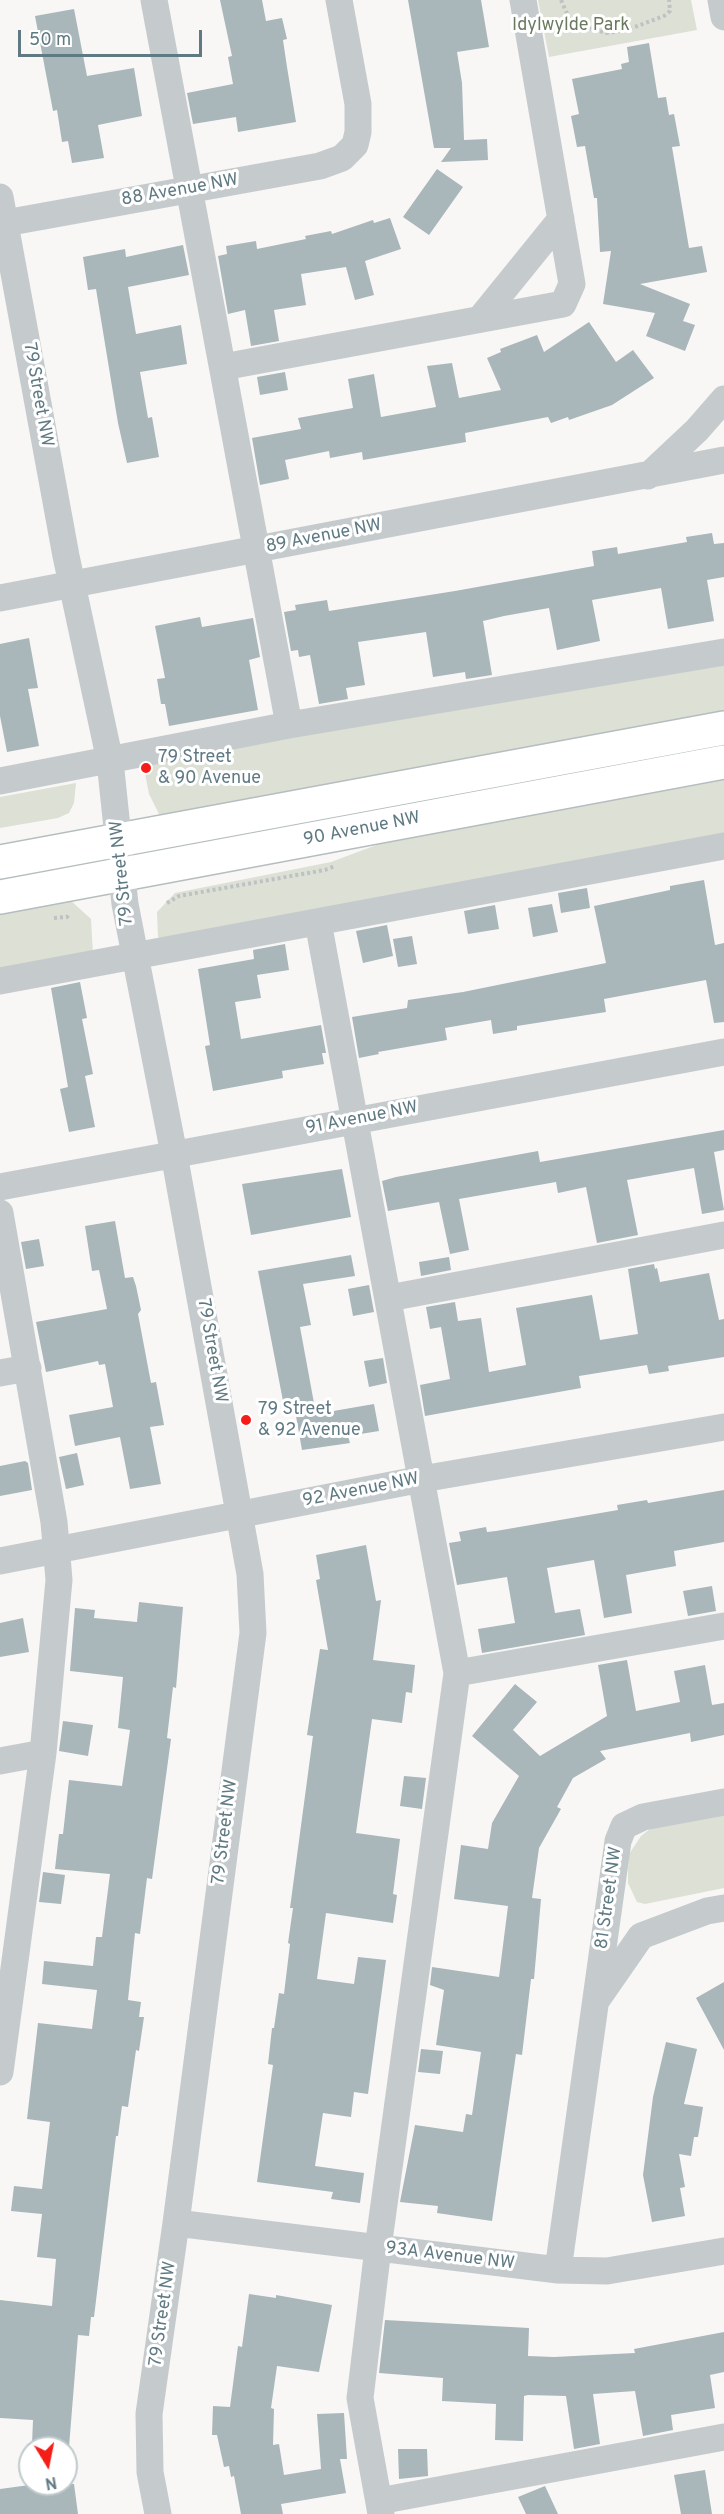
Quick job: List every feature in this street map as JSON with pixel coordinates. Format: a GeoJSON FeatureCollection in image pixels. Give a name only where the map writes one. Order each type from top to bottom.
{"type":"FeatureCollection","features":[{"type":"Feature","properties":{"kind":"main road","name":"90 Avenue NW"},"geometry":{"type":"LineString","coordinates":[[0,862],[724,728]]}},
{"type":"Feature","properties":{"kind":"main road","name":"90 Avenue NW"},"geometry":{"type":"LineString","coordinates":[[0,897],[724,762]]}},
{"type":"Feature","properties":{"kind":"street"},"geometry":{"type":"LineString","coordinates":[[154,0],[289,725]]}},
{"type":"Feature","properties":{"kind":"street","name":"88 Avenue NW"},"geometry":{"type":"LineString","coordinates":[[2,214],[189,189],[320,166],[342,158],[355,146],[358,132],[358,104],[339,0]]}},
{"type":"Feature","properties":{"kind":"street"},"geometry":{"type":"LineString","coordinates":[[223,367],[563,304],[572,284],[523,0]]}},
{"type":"Feature","properties":{"kind":"street"},"geometry":{"type":"LineString","coordinates":[[721,0],[724,17]]}},
{"type":"Feature","properties":{"kind":"street","name":"79 Street NW"},"geometry":{"type":"LineString","coordinates":[[2,214],[72,584],[110,761],[124,904],[174,1154],[250,1574],[253,1633],[149,2414],[150,2472],[158,2514]]}},
{"type":"Feature","properties":{"kind":"street"},"geometry":{"type":"LineString","coordinates":[[480,319],[561,219]]}},
{"type":"Feature","properties":{"kind":"street"},"geometry":{"type":"LineString","coordinates":[[648,476],[697,430],[724,399]]}},
{"type":"Feature","properties":{"kind":"street","name":"89 Avenue NW"},"geometry":{"type":"LineString","coordinates":[[0,598],[724,460]]}},
{"type":"Feature","properties":{"kind":"street"},"geometry":{"type":"LineString","coordinates":[[0,781],[289,725],[724,652]]}},
{"type":"Feature","properties":{"kind":"street"},"geometry":{"type":"LineString","coordinates":[[0,981],[724,846]]}},
{"type":"Feature","properties":{"kind":"street"},"geometry":{"type":"LineString","coordinates":[[318,922],[458,1673],[378,2248],[360,2398],[380,2507],[724,2437]]}},
{"type":"Feature","properties":{"kind":"street","name":"91 Avenue NW"},"geometry":{"type":"LineString","coordinates":[[0,1186],[724,1052]]}},
{"type":"Feature","properties":{"kind":"street"},"geometry":{"type":"LineString","coordinates":[[0,1213],[28,1368],[59,1580],[43,1753],[0,2072]]}},
{"type":"Feature","properties":{"kind":"street"},"geometry":{"type":"LineString","coordinates":[[389,1298],[724,1235]]}},
{"type":"Feature","properties":{"kind":"street"},"geometry":{"type":"LineString","coordinates":[[0,1373],[28,1368]]}},
{"type":"Feature","properties":{"kind":"street","name":"92 Avenue NW"},"geometry":{"type":"LineString","coordinates":[[0,1561],[422,1479],[724,1427]]}},
{"type":"Feature","properties":{"kind":"street"},"geometry":{"type":"LineString","coordinates":[[458,1673],[724,1626]]}},
{"type":"Feature","properties":{"kind":"street"},"geometry":{"type":"LineString","coordinates":[[0,1761],[43,1753]]}},
{"type":"Feature","properties":{"kind":"street","name":"81 Street NW"},"geometry":{"type":"LineString","coordinates":[[558,2270],[618,1841],[624,1826],[643,1817],[724,1802]]}},
{"type":"Feature","properties":{"kind":"street","name":"81 Street NW"},"geometry":{"type":"LineString","coordinates":[[595,2002],[641,1936],[707,1911],[724,1908]]}},
{"type":"Feature","properties":{"kind":"street","name":"93A Avenue NW"},"geometry":{"type":"LineString","coordinates":[[176,2223],[558,2270],[607,2271],[724,2251]]}},
{"type":"Feature","properties":{"kind":"path"},"geometry":{"type":"LineString","coordinates":[[561,0],[569,18],[576,24],[606,33],[627,30],[664,16],[670,11],[669,0]]}},
{"type":"Feature","properties":{"kind":"green space","name":"Idylwylde Park"},"geometry":{"type":"Polygon","coordinates":[[[538,0],[691,0],[697,30],[549,57],[538,0]]]}},
{"type":"Feature","properties":{"kind":"green space"},"geometry":{"type":"Polygon","coordinates":[[[724,660],[724,720],[164,824],[149,794],[143,763],[724,660]]]}},
{"type":"Feature","properties":{"kind":"green space"},"geometry":{"type":"Polygon","coordinates":[[[724,776],[724,838],[165,942],[158,937],[157,912],[175,893],[331,862],[398,837],[724,776]]]}},
{"type":"Feature","properties":{"kind":"green space"},"geometry":{"type":"Polygon","coordinates":[[[76,783],[74,803],[69,813],[58,818],[0,828],[0,797],[76,783]]]}},
{"type":"Feature","properties":{"kind":"green space"},"geometry":{"type":"Polygon","coordinates":[[[70,900],[91,919],[93,954],[0,972],[0,914],[70,900]]]}},
{"type":"Feature","properties":{"kind":"green space"},"geometry":{"type":"Polygon","coordinates":[[[724,1814],[724,1888],[645,1904],[637,1902],[628,1883],[628,1869],[629,1854],[641,1836],[650,1829],[724,1814]]]}},
{"type":"Feature","properties":{"kind":"building"},"geometry":{"type":"Polygon","coordinates":[[[220,0],[262,0],[266,21],[282,18],[287,39],[283,40],[296,122],[238,132],[236,117],[193,124],[187,93],[233,84],[228,57],[232,56],[220,0]]]}},
{"type":"Feature","properties":{"kind":"building"},"geometry":{"type":"Polygon","coordinates":[[[408,0],[481,0],[489,47],[457,52],[462,83],[464,140],[487,139],[488,160],[441,162],[451,148],[434,148],[408,0]]]}},
{"type":"Feature","properties":{"kind":"building"},"geometry":{"type":"Polygon","coordinates":[[[74,9],[87,76],[134,68],[142,116],[98,125],[104,158],[72,163],[68,141],[62,142],[57,110],[53,111],[35,16],[74,9]]]}},
{"type":"Feature","properties":{"kind":"building"},"geometry":{"type":"Polygon","coordinates":[[[649,43],[658,98],[666,97],[669,115],[674,114],[680,146],[672,147],[689,248],[702,246],[707,272],[640,284],[690,304],[683,321],[695,325],[685,351],[646,336],[655,313],[603,304],[611,251],[600,252],[597,198],[594,198],[585,146],[577,147],[571,116],[579,114],[572,79],[622,69],[621,64],[629,62],[627,47],[649,43]]]}},
{"type":"Feature","properties":{"kind":"building"},"geometry":{"type":"Polygon","coordinates":[[[437,169],[463,187],[429,235],[403,217],[437,169]]]}},
{"type":"Feature","properties":{"kind":"building"},"geometry":{"type":"Polygon","coordinates":[[[390,218],[401,249],[365,261],[374,295],[355,300],[346,267],[301,274],[306,305],[274,310],[279,341],[251,346],[245,310],[228,314],[218,256],[227,254],[226,246],[256,241],[257,249],[306,239],[305,236],[331,231],[332,234],[373,220],[374,223],[390,218]]]}},
{"type":"Feature","properties":{"kind":"building"},"geometry":{"type":"Polygon","coordinates":[[[183,245],[189,275],[128,287],[136,334],[181,325],[187,364],[140,372],[148,418],[152,417],[159,457],[127,463],[118,423],[96,289],[88,290],[83,257],[125,249],[126,257],[183,245]]]}},
{"type":"Feature","properties":{"kind":"building"},"geometry":{"type":"Polygon","coordinates":[[[589,322],[616,362],[633,350],[654,378],[612,405],[569,420],[568,417],[551,423],[548,417],[465,433],[466,442],[363,460],[362,452],[330,458],[329,451],[285,460],[289,479],[260,485],[252,438],[301,429],[298,418],[353,408],[348,379],[374,374],[381,417],[436,407],[427,366],[452,363],[459,398],[501,390],[487,358],[501,352],[500,349],[537,335],[544,352],[589,322]]]}},
{"type":"Feature","properties":{"kind":"building"},"geometry":{"type":"Polygon","coordinates":[[[285,372],[288,390],[260,395],[257,377],[285,372]]]}},
{"type":"Feature","properties":{"kind":"building"},"geometry":{"type":"Polygon","coordinates":[[[712,533],[714,544],[724,543],[724,577],[707,580],[714,621],[668,629],[661,588],[592,600],[600,641],[557,650],[549,608],[504,616],[483,621],[492,675],[466,679],[465,672],[433,677],[426,632],[358,642],[365,685],[346,688],[348,699],[319,704],[310,655],[299,657],[298,650],[291,651],[284,612],[296,610],[295,605],[327,600],[329,611],[455,591],[594,566],[592,551],[617,547],[618,554],[687,542],[686,537],[712,533]]]}},
{"type":"Feature","properties":{"kind":"building"},"geometry":{"type":"Polygon","coordinates":[[[200,617],[202,627],[253,618],[260,657],[249,660],[258,710],[169,726],[165,704],[161,704],[157,679],[165,678],[155,626],[200,617]]]}},
{"type":"Feature","properties":{"kind":"building"},"geometry":{"type":"Polygon","coordinates":[[[29,638],[38,688],[28,689],[39,746],[7,752],[0,716],[0,644],[29,638]]]}},
{"type":"Feature","properties":{"kind":"building"},"geometry":{"type":"Polygon","coordinates":[[[704,880],[715,945],[724,943],[724,1022],[714,1023],[706,980],[604,999],[606,1012],[517,1026],[517,1030],[493,1034],[491,1020],[445,1028],[447,1040],[378,1052],[379,1054],[359,1058],[352,1017],[407,1008],[408,1000],[463,992],[606,963],[594,906],[670,890],[670,886],[704,880]]]}},
{"type":"Feature","properties":{"kind":"building"},"geometry":{"type":"Polygon","coordinates":[[[587,888],[590,908],[561,913],[558,893],[587,888]]]}},
{"type":"Feature","properties":{"kind":"building"},"geometry":{"type":"Polygon","coordinates":[[[552,904],[558,932],[533,937],[528,908],[552,904]]]}},
{"type":"Feature","properties":{"kind":"building"},"geometry":{"type":"Polygon","coordinates":[[[495,905],[499,929],[468,934],[464,911],[495,905]]]}},
{"type":"Feature","properties":{"kind":"building"},"geometry":{"type":"Polygon","coordinates":[[[387,925],[393,956],[363,963],[356,931],[387,925]]]}},
{"type":"Feature","properties":{"kind":"building"},"geometry":{"type":"Polygon","coordinates":[[[412,936],[417,964],[398,967],[393,939],[412,936]]]}},
{"type":"Feature","properties":{"kind":"building"},"geometry":{"type":"Polygon","coordinates":[[[285,944],[289,970],[257,975],[261,998],[235,1002],[241,1039],[321,1025],[326,1053],[322,1053],[324,1064],[282,1071],[283,1078],[213,1091],[205,1046],[210,1045],[198,969],[254,959],[253,950],[285,944]]]}},
{"type":"Feature","properties":{"kind":"building"},"geometry":{"type":"Polygon","coordinates":[[[80,982],[87,1018],[82,1019],[93,1074],[85,1076],[95,1127],[69,1132],[60,1089],[68,1087],[51,988],[80,982]]]}},
{"type":"Feature","properties":{"kind":"building"},"geometry":{"type":"Polygon","coordinates":[[[724,1130],[724,1150],[714,1152],[724,1210],[702,1214],[694,1168],[627,1180],[638,1235],[597,1243],[586,1187],[558,1193],[556,1182],[459,1199],[469,1250],[450,1254],[439,1202],[388,1211],[382,1181],[538,1151],[540,1162],[724,1130]]]}},
{"type":"Feature","properties":{"kind":"building"},"geometry":{"type":"Polygon","coordinates":[[[342,1169],[351,1217],[251,1235],[242,1184],[342,1169]]]}},
{"type":"Feature","properties":{"kind":"building"},"geometry":{"type":"Polygon","coordinates":[[[115,1221],[125,1278],[133,1277],[136,1286],[141,1310],[138,1314],[151,1383],[156,1382],[164,1425],[150,1427],[161,1484],[130,1489],[120,1437],[75,1446],[69,1415],[113,1407],[105,1364],[99,1365],[98,1361],[46,1372],[36,1322],[107,1309],[99,1270],[92,1271],[85,1226],[115,1221]]]}},
{"type":"Feature","properties":{"kind":"building"},"geometry":{"type":"Polygon","coordinates":[[[39,1239],[44,1266],[26,1269],[21,1242],[39,1239]]]}},
{"type":"Feature","properties":{"kind":"building"},"geometry":{"type":"Polygon","coordinates":[[[351,1255],[355,1276],[303,1284],[311,1325],[300,1327],[316,1414],[374,1404],[379,1431],[348,1436],[350,1443],[302,1450],[293,1399],[283,1401],[258,1271],[351,1255]]]}},
{"type":"Feature","properties":{"kind":"building"},"geometry":{"type":"Polygon","coordinates":[[[449,1257],[451,1270],[421,1276],[419,1262],[449,1257]]]}},
{"type":"Feature","properties":{"kind":"building"},"geometry":{"type":"Polygon","coordinates":[[[654,1264],[660,1282],[709,1273],[719,1320],[724,1319],[724,1357],[668,1366],[669,1371],[649,1374],[647,1365],[579,1376],[581,1388],[425,1416],[420,1385],[450,1379],[441,1327],[430,1329],[426,1307],[455,1302],[458,1321],[481,1318],[489,1372],[526,1365],[516,1308],[592,1295],[600,1340],[638,1334],[628,1269],[654,1264]]]}},
{"type":"Feature","properties":{"kind":"building"},"geometry":{"type":"Polygon","coordinates":[[[369,1285],[374,1312],[353,1316],[348,1289],[369,1285]]]}},
{"type":"Feature","properties":{"kind":"building"},"geometry":{"type":"Polygon","coordinates":[[[383,1358],[387,1383],[369,1387],[364,1361],[383,1358]]]}},
{"type":"Feature","properties":{"kind":"building"},"geometry":{"type":"Polygon","coordinates":[[[77,1453],[84,1485],[66,1489],[59,1457],[77,1453]]]}},
{"type":"Feature","properties":{"kind":"building"},"geometry":{"type":"Polygon","coordinates":[[[25,1461],[28,1463],[32,1490],[0,1496],[0,1466],[25,1461]]]}},
{"type":"Feature","properties":{"kind":"building"},"geometry":{"type":"Polygon","coordinates":[[[724,1490],[724,1542],[674,1551],[676,1566],[626,1575],[632,1613],[604,1618],[594,1560],[547,1568],[555,1613],[580,1609],[585,1635],[482,1653],[478,1629],[515,1623],[507,1577],[457,1585],[449,1543],[461,1541],[459,1532],[486,1527],[487,1532],[496,1531],[618,1510],[617,1505],[647,1500],[648,1503],[724,1490]]]}},
{"type":"Feature","properties":{"kind":"building"},"geometry":{"type":"Polygon","coordinates":[[[366,1545],[376,1601],[381,1600],[373,1660],[415,1665],[412,1693],[406,1692],[402,1723],[372,1719],[356,1833],[400,1839],[393,1894],[397,1895],[393,1923],[326,1913],[317,1979],[354,1984],[358,1957],[386,1960],[368,2094],[354,2092],[351,2117],[323,2113],[315,2166],[364,2173],[360,2203],[331,2199],[333,2192],[257,2182],[273,2065],[268,2064],[272,2028],[274,2028],[279,1993],[284,1994],[290,1944],[288,1943],[293,1908],[290,1908],[313,1736],[307,1735],[320,1649],[328,1650],[316,1580],[320,1579],[316,1555],[366,1545]]]}},
{"type":"Feature","properties":{"kind":"building"},"geometry":{"type":"Polygon","coordinates":[[[712,1586],[716,1611],[688,1616],[683,1591],[712,1586]]]}},
{"type":"Feature","properties":{"kind":"building"},"geometry":{"type":"Polygon","coordinates":[[[139,1602],[183,1607],[176,1688],[173,1687],[167,1738],[171,1739],[152,1879],[147,1878],[140,1934],[135,1933],[128,2000],[141,2002],[139,2017],[144,2017],[139,2051],[136,2050],[128,2107],[122,2106],[118,2136],[116,2136],[94,2317],[91,2317],[89,2336],[78,2335],[70,2436],[32,2436],[33,2420],[0,2418],[0,2300],[52,2306],[56,2259],[37,2257],[42,2214],[11,2211],[14,2186],[42,2189],[50,2122],[27,2119],[38,2023],[92,2029],[97,1990],[42,1984],[44,1961],[93,1966],[96,1937],[102,1937],[110,1874],[55,1869],[59,1834],[63,1834],[69,1780],[122,1786],[130,1730],[118,1728],[123,1677],[70,1671],[75,1608],[95,1610],[94,1618],[137,1622],[139,1602]]]}},
{"type":"Feature","properties":{"kind":"building"},"geometry":{"type":"Polygon","coordinates":[[[23,1618],[29,1652],[0,1657],[0,1623],[23,1618]]]}},
{"type":"Feature","properties":{"kind":"building"},"geometry":{"type":"Polygon","coordinates":[[[627,1660],[636,1711],[680,1702],[674,1671],[705,1665],[712,1705],[724,1703],[724,1735],[691,1742],[690,1733],[600,1751],[606,1759],[573,1778],[557,1807],[561,1809],[539,1848],[532,1898],[541,1899],[534,1979],[531,1979],[522,2055],[516,2054],[492,2221],[437,2213],[438,2206],[400,2202],[415,2125],[463,2132],[466,2114],[472,2115],[481,2052],[436,2045],[444,1990],[430,1985],[432,1967],[499,1977],[508,1906],[454,1899],[461,1845],[488,1849],[492,1823],[519,1776],[472,1736],[515,1684],[537,1702],[513,1730],[540,1756],[607,1716],[598,1665],[627,1660]]]}},
{"type":"Feature","properties":{"kind":"building"},"geometry":{"type":"Polygon","coordinates":[[[63,1721],[93,1725],[88,1756],[59,1751],[63,1721]]]}},
{"type":"Feature","properties":{"kind":"building"},"geometry":{"type":"Polygon","coordinates":[[[404,1776],[426,1778],[422,1809],[400,1806],[404,1776]]]}},
{"type":"Feature","properties":{"kind":"building"},"geometry":{"type":"Polygon","coordinates":[[[43,1872],[65,1875],[61,1904],[39,1902],[43,1872]]]}},
{"type":"Feature","properties":{"kind":"building"},"geometry":{"type":"Polygon","coordinates":[[[724,1982],[724,2050],[696,1998],[724,1982]]]}},
{"type":"Feature","properties":{"kind":"building"},"geometry":{"type":"Polygon","coordinates":[[[666,2042],[697,2049],[684,2104],[703,2107],[698,2137],[694,2137],[691,2156],[679,2154],[685,2187],[680,2188],[685,2216],[652,2222],[643,2175],[653,2097],[666,2042]]]}},
{"type":"Feature","properties":{"kind":"building"},"geometry":{"type":"Polygon","coordinates":[[[421,2049],[443,2051],[440,2074],[418,2072],[421,2049]]]}},
{"type":"Feature","properties":{"kind":"building"},"geometry":{"type":"Polygon","coordinates":[[[249,2294],[276,2298],[276,2295],[332,2305],[319,2372],[277,2366],[271,2408],[274,2409],[273,2445],[279,2444],[284,2475],[321,2469],[317,2414],[344,2413],[347,2459],[340,2459],[346,2493],[281,2504],[283,2514],[241,2514],[234,2476],[231,2477],[229,2466],[224,2467],[217,2435],[212,2435],[213,2406],[230,2407],[238,2346],[242,2347],[249,2294]]]}},
{"type":"Feature","properties":{"kind":"building"},"geometry":{"type":"Polygon","coordinates":[[[385,2320],[529,2328],[528,2356],[554,2357],[635,2353],[634,2349],[724,2332],[724,2372],[710,2375],[715,2408],[671,2415],[673,2430],[643,2436],[635,2391],[593,2394],[600,2444],[574,2449],[566,2396],[528,2395],[524,2396],[523,2441],[495,2440],[496,2404],[442,2401],[443,2378],[379,2373],[385,2320]]]}},
{"type":"Feature","properties":{"kind":"building"},"geometry":{"type":"Polygon","coordinates":[[[398,2449],[427,2449],[428,2476],[399,2479],[398,2449]]]}},
{"type":"Feature","properties":{"kind":"building"},"geometry":{"type":"Polygon","coordinates":[[[705,2470],[712,2514],[681,2514],[674,2475],[705,2470]]]}},
{"type":"Feature","properties":{"kind":"building"},"geometry":{"type":"Polygon","coordinates":[[[545,2486],[558,2514],[526,2514],[518,2497],[545,2486]]]}},
{"type":"Feature","properties":{"kind":"building"},"geometry":{"type":"Polygon","coordinates":[[[18,2487],[18,2496],[76,2496],[78,2514],[0,2514],[0,2489],[18,2487]]]}},
{"type":"Feature","properties":{"kind":"place","name":"79 Street & 90 Avenue"},"geometry":{"type":"Point","coordinates":[146,768]}},
{"type":"Feature","properties":{"kind":"place","name":"79 Street & 92 Avenue"},"geometry":{"type":"Point","coordinates":[246,1420]}}]}
